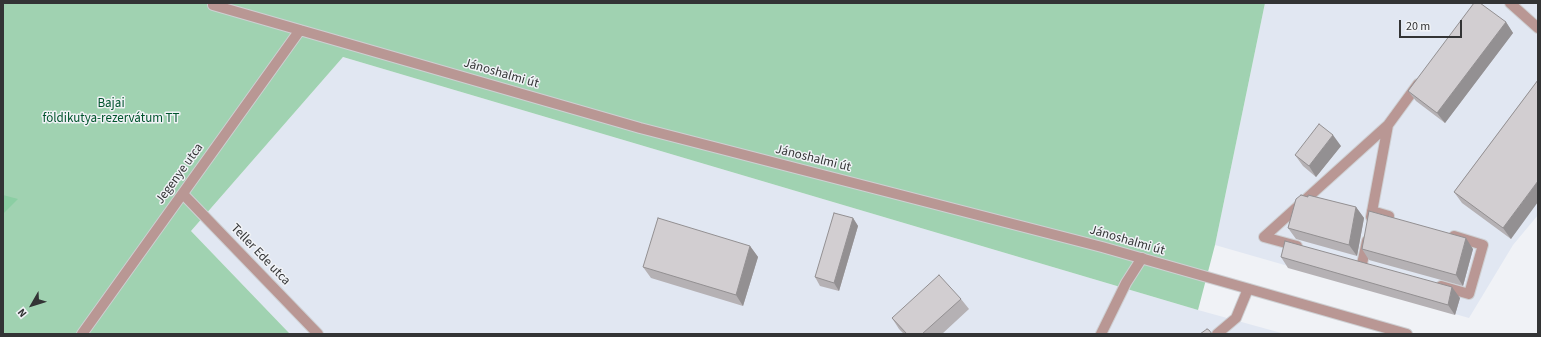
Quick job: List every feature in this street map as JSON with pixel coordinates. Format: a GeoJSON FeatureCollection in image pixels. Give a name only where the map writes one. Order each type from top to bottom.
{"type":"FeatureCollection","features":[{"type":"Feature","properties":{"kind":"street"},"geometry":{"type":"LineString","coordinates":[[1510,3],[1538,28]]}},
{"type":"Feature","properties":{"kind":"street","name":"Jánoshalmi út"},"geometry":{"type":"LineString","coordinates":[[213,5],[640,128],[1142,258],[1408,334]]}},
{"type":"Feature","properties":{"kind":"street","name":"Jegenye utca"},"geometry":{"type":"LineString","coordinates":[[82,334],[300,30]]}},
{"type":"Feature","properties":{"kind":"street"},"geometry":{"type":"LineString","coordinates":[[1309,249],[1264,236],[1388,125],[1425,73]]}},
{"type":"Feature","properties":{"kind":"street"},"geometry":{"type":"LineString","coordinates":[[1362,264],[1388,125]]}},
{"type":"Feature","properties":{"kind":"street","name":"Teller Ede utca"},"geometry":{"type":"LineString","coordinates":[[183,194],[318,334]]}},
{"type":"Feature","properties":{"kind":"street"},"geometry":{"type":"LineString","coordinates":[[1372,211],[1402,220]]}},
{"type":"Feature","properties":{"kind":"street"},"geometry":{"type":"LineString","coordinates":[[1431,283],[1469,294],[1483,245],[1446,234]]}},
{"type":"Feature","properties":{"kind":"street"},"geometry":{"type":"LineString","coordinates":[[1101,334],[1126,283],[1142,258]]}},
{"type":"Feature","properties":{"kind":"street"},"geometry":{"type":"LineString","coordinates":[[1217,334],[1236,318],[1248,289]]}},
{"type":"Feature","properties":{"kind":"shaded area"},"geometry":{"type":"Polygon","coordinates":[[[1265,3],[1538,3],[1538,215],[1513,245],[1469,318],[1215,245],[1265,3]]]}},
{"type":"Feature","properties":{"kind":"shaded area"},"geometry":{"type":"Polygon","coordinates":[[[343,57],[1198,310],[1285,334],[290,334],[191,231],[343,57]]]}},
{"type":"Feature","properties":{"kind":"green space","name":"Bajai földikutya-rezervátum TT"},"geometry":{"type":"Polygon","coordinates":[[[3,3],[1265,3],[1215,245],[1198,310],[343,57],[191,231],[290,334],[3,334],[3,3]]]}},
{"type":"Feature","properties":{"kind":"green space"},"geometry":{"type":"Polygon","coordinates":[[[3,195],[18,199],[3,214],[3,195]]]}},
{"type":"Feature","properties":{"kind":"building"},"geometry":{"type":"Polygon","coordinates":[[[1474,3],[1480,3],[1506,22],[1437,113],[1408,91],[1474,3]]]}},
{"type":"Feature","properties":{"kind":"building"},"geometry":{"type":"Polygon","coordinates":[[[1538,80],[1538,181],[1503,228],[1454,192],[1538,80]]]}},
{"type":"Feature","properties":{"kind":"building"},"geometry":{"type":"Polygon","coordinates":[[[1319,124],[1333,135],[1309,166],[1295,155],[1319,124]]]}},
{"type":"Feature","properties":{"kind":"building"},"geometry":{"type":"Polygon","coordinates":[[[1301,195],[1308,197],[1308,195],[1356,207],[1349,245],[1288,228],[1296,199],[1301,195]]]}},
{"type":"Feature","properties":{"kind":"building"},"geometry":{"type":"Polygon","coordinates":[[[1369,211],[1466,238],[1456,275],[1362,249],[1369,211]]]}},
{"type":"Feature","properties":{"kind":"building"},"geometry":{"type":"Polygon","coordinates":[[[834,213],[853,218],[834,283],[815,277],[834,213]]]}},
{"type":"Feature","properties":{"kind":"building"},"geometry":{"type":"Polygon","coordinates":[[[658,218],[750,246],[736,295],[643,267],[658,218]]]}},
{"type":"Feature","properties":{"kind":"building"},"geometry":{"type":"Polygon","coordinates":[[[1285,241],[1452,287],[1448,305],[1281,257],[1285,241]]]}},
{"type":"Feature","properties":{"kind":"building"},"geometry":{"type":"Polygon","coordinates":[[[939,275],[961,299],[922,334],[907,334],[892,318],[939,275]]]}},
{"type":"Feature","properties":{"kind":"building"},"geometry":{"type":"Polygon","coordinates":[[[1207,329],[1212,334],[1200,334],[1207,329]]]}}]}
